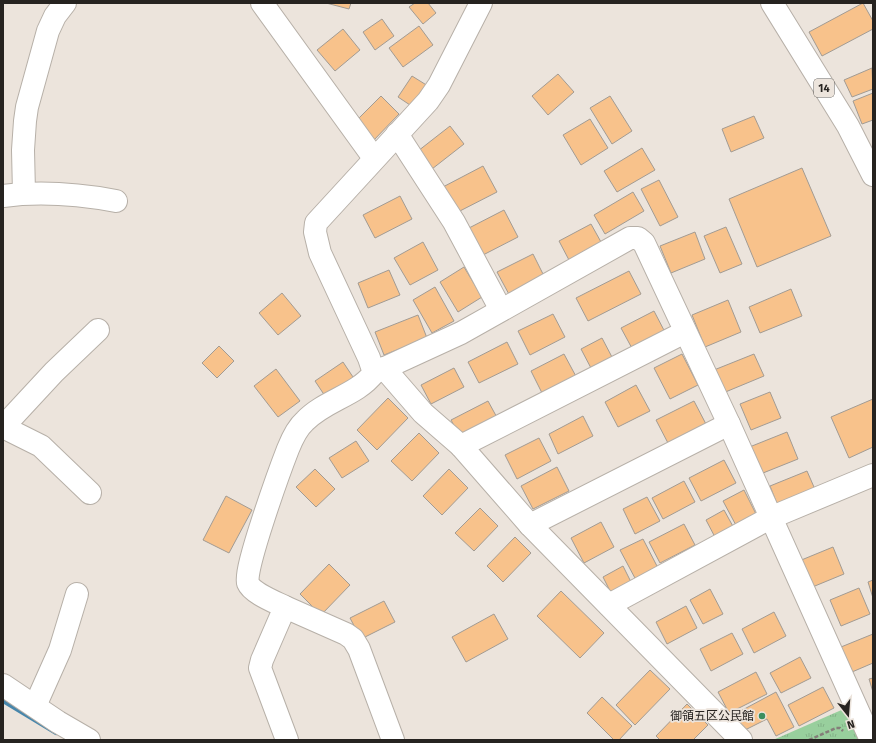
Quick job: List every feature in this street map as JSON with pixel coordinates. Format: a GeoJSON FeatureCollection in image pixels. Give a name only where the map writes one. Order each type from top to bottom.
{"type":"FeatureCollection","features":[{"type":"Feature","properties":{"kind":"street"},"geometry":{"type":"LineString","coordinates":[[65,3],[48,31],[27,107],[23,150],[13,195],[56,193],[116,201]]}},
{"type":"Feature","properties":{"kind":"street"},"geometry":{"type":"LineString","coordinates":[[262,3],[374,158]]}},
{"type":"Feature","properties":{"kind":"street"},"geometry":{"type":"LineString","coordinates":[[481,3],[440,85],[424,106],[374,158],[316,223],[315,232],[320,253],[369,358],[379,371],[423,413],[461,446],[530,525],[741,740]]}},
{"type":"Feature","properties":{"kind":"street","name":"14"},"geometry":{"type":"LineString","coordinates":[[772,3],[848,126],[873,175]]}},
{"type":"Feature","properties":{"kind":"street"},"geometry":{"type":"LineString","coordinates":[[397,134],[454,222],[501,310]]}},
{"type":"Feature","properties":{"kind":"street"},"geometry":{"type":"LineString","coordinates":[[393,740],[359,649],[353,639],[346,634],[285,607],[253,590],[248,582],[248,572],[259,532],[288,449],[298,428],[305,420],[325,406],[362,385],[379,371],[461,333],[630,238],[638,238],[644,243],[797,574],[871,740]]}},
{"type":"Feature","properties":{"kind":"street"},"geometry":{"type":"LineString","coordinates":[[90,493],[41,446],[3,427],[54,372],[98,330]]}},
{"type":"Feature","properties":{"kind":"street"},"geometry":{"type":"LineString","coordinates":[[461,446],[685,332]]}},
{"type":"Feature","properties":{"kind":"street"},"geometry":{"type":"LineString","coordinates":[[530,525],[728,424]]}},
{"type":"Feature","properties":{"kind":"street"},"geometry":{"type":"LineString","coordinates":[[609,605],[770,518],[873,475]]}},
{"type":"Feature","properties":{"kind":"street"},"geometry":{"type":"LineString","coordinates":[[35,706],[60,650],[77,594]]}},
{"type":"Feature","properties":{"kind":"street"},"geometry":{"type":"LineString","coordinates":[[285,607],[260,668],[287,740]]}},
{"type":"Feature","properties":{"kind":"street"},"geometry":{"type":"LineString","coordinates":[[3,685],[58,722],[89,740]]}},
{"type":"Feature","properties":{"kind":"path"},"geometry":{"type":"LineString","coordinates":[[809,740],[836,728],[840,728],[846,735]]}},
{"type":"Feature","properties":{"kind":"green space"},"geometry":{"type":"Polygon","coordinates":[[[846,708],[861,740],[773,740],[846,708]]]}},
{"type":"Feature","properties":{"kind":"building"},"geometry":{"type":"Polygon","coordinates":[[[326,3],[351,3],[349,9],[326,3]]]}},
{"type":"Feature","properties":{"kind":"building"},"geometry":{"type":"Polygon","coordinates":[[[415,3],[428,3],[436,13],[423,24],[409,7],[415,3]]]}},
{"type":"Feature","properties":{"kind":"building"},"geometry":{"type":"Polygon","coordinates":[[[863,3],[873,21],[873,29],[822,56],[809,32],[863,3]]]}},
{"type":"Feature","properties":{"kind":"building"},"geometry":{"type":"Polygon","coordinates":[[[382,19],[394,36],[375,50],[363,32],[382,19]]]}},
{"type":"Feature","properties":{"kind":"building"},"geometry":{"type":"Polygon","coordinates":[[[419,26],[433,45],[403,67],[389,48],[419,26]]]}},
{"type":"Feature","properties":{"kind":"building"},"geometry":{"type":"Polygon","coordinates":[[[343,29],[360,50],[335,71],[317,50],[343,29]]]}},
{"type":"Feature","properties":{"kind":"building"},"geometry":{"type":"Polygon","coordinates":[[[872,68],[873,89],[852,97],[844,80],[872,68]]]}},
{"type":"Feature","properties":{"kind":"building"},"geometry":{"type":"Polygon","coordinates":[[[558,74],[574,92],[548,115],[532,96],[558,74]]]}},
{"type":"Feature","properties":{"kind":"building"},"geometry":{"type":"Polygon","coordinates":[[[412,76],[428,86],[413,107],[398,97],[412,76]]]}},
{"type":"Feature","properties":{"kind":"building"},"geometry":{"type":"Polygon","coordinates":[[[873,93],[873,120],[862,124],[853,101],[873,93]]]}},
{"type":"Feature","properties":{"kind":"building"},"geometry":{"type":"Polygon","coordinates":[[[381,96],[399,114],[372,142],[353,124],[381,96]]]}},
{"type":"Feature","properties":{"kind":"building"},"geometry":{"type":"Polygon","coordinates":[[[610,96],[632,131],[612,144],[590,108],[610,96]]]}},
{"type":"Feature","properties":{"kind":"building"},"geometry":{"type":"Polygon","coordinates":[[[754,116],[764,138],[731,152],[722,129],[754,116]]]}},
{"type":"Feature","properties":{"kind":"building"},"geometry":{"type":"Polygon","coordinates":[[[590,119],[608,148],[581,165],[563,135],[590,119]]]}},
{"type":"Feature","properties":{"kind":"building"},"geometry":{"type":"Polygon","coordinates":[[[450,126],[464,144],[432,169],[418,151],[450,126]]]}},
{"type":"Feature","properties":{"kind":"building"},"geometry":{"type":"Polygon","coordinates":[[[642,148],[655,170],[617,192],[604,171],[642,148]]]}},
{"type":"Feature","properties":{"kind":"building"},"geometry":{"type":"Polygon","coordinates":[[[483,166],[497,192],[454,214],[441,188],[483,166]]]}},
{"type":"Feature","properties":{"kind":"building"},"geometry":{"type":"Polygon","coordinates":[[[802,168],[831,236],[757,267],[729,199],[802,168]]]}},
{"type":"Feature","properties":{"kind":"building"},"geometry":{"type":"Polygon","coordinates":[[[659,180],[678,217],[660,226],[641,189],[659,180]]]}},
{"type":"Feature","properties":{"kind":"building"},"geometry":{"type":"Polygon","coordinates":[[[633,192],[644,211],[605,234],[594,215],[633,192]]]}},
{"type":"Feature","properties":{"kind":"building"},"geometry":{"type":"Polygon","coordinates":[[[400,196],[412,219],[375,238],[363,215],[400,196]]]}},
{"type":"Feature","properties":{"kind":"building"},"geometry":{"type":"Polygon","coordinates":[[[504,210],[518,237],[483,255],[469,228],[504,210]]]}},
{"type":"Feature","properties":{"kind":"building"},"geometry":{"type":"Polygon","coordinates":[[[591,224],[601,242],[569,260],[559,241],[591,224]]]}},
{"type":"Feature","properties":{"kind":"building"},"geometry":{"type":"Polygon","coordinates":[[[726,227],[742,264],[720,273],[704,236],[726,227]]]}},
{"type":"Feature","properties":{"kind":"building"},"geometry":{"type":"Polygon","coordinates":[[[695,232],[705,259],[671,273],[660,246],[695,232]]]}},
{"type":"Feature","properties":{"kind":"building"},"geometry":{"type":"Polygon","coordinates":[[[423,242],[438,270],[410,285],[394,258],[423,242]]]}},
{"type":"Feature","properties":{"kind":"building"},"geometry":{"type":"Polygon","coordinates":[[[533,254],[546,280],[511,298],[497,272],[533,254]]]}},
{"type":"Feature","properties":{"kind":"building"},"geometry":{"type":"Polygon","coordinates":[[[464,267],[482,297],[458,312],[440,282],[464,267]]]}},
{"type":"Feature","properties":{"kind":"building"},"geometry":{"type":"Polygon","coordinates":[[[389,270],[400,295],[368,308],[358,283],[389,270]]]}},
{"type":"Feature","properties":{"kind":"building"},"geometry":{"type":"Polygon","coordinates":[[[629,271],[641,294],[588,321],[576,298],[629,271]]]}},
{"type":"Feature","properties":{"kind":"building"},"geometry":{"type":"Polygon","coordinates":[[[435,287],[454,321],[432,333],[413,300],[435,287]]]}},
{"type":"Feature","properties":{"kind":"building"},"geometry":{"type":"Polygon","coordinates":[[[791,289],[802,316],[760,333],[749,307],[791,289]]]}},
{"type":"Feature","properties":{"kind":"building"},"geometry":{"type":"Polygon","coordinates":[[[282,293],[301,316],[278,335],[259,313],[282,293]]]}},
{"type":"Feature","properties":{"kind":"building"},"geometry":{"type":"Polygon","coordinates":[[[728,300],[741,332],[705,347],[692,315],[728,300]]]}},
{"type":"Feature","properties":{"kind":"building"},"geometry":{"type":"Polygon","coordinates":[[[654,311],[667,336],[634,352],[621,328],[654,311]]]}},
{"type":"Feature","properties":{"kind":"building"},"geometry":{"type":"Polygon","coordinates":[[[553,314],[565,337],[530,355],[518,331],[553,314]]]}},
{"type":"Feature","properties":{"kind":"building"},"geometry":{"type":"Polygon","coordinates":[[[418,315],[427,338],[384,355],[375,332],[418,315]]]}},
{"type":"Feature","properties":{"kind":"building"},"geometry":{"type":"Polygon","coordinates":[[[602,338],[613,359],[592,370],[581,349],[602,338]]]}},
{"type":"Feature","properties":{"kind":"building"},"geometry":{"type":"Polygon","coordinates":[[[507,342],[518,364],[479,383],[468,362],[507,342]]]}},
{"type":"Feature","properties":{"kind":"building"},"geometry":{"type":"Polygon","coordinates":[[[219,346],[234,361],[217,378],[202,363],[219,346]]]}},
{"type":"Feature","properties":{"kind":"building"},"geometry":{"type":"Polygon","coordinates":[[[564,354],[579,382],[545,399],[531,371],[564,354]]]}},
{"type":"Feature","properties":{"kind":"building"},"geometry":{"type":"Polygon","coordinates":[[[682,354],[698,385],[670,399],[654,368],[682,354]]]}},
{"type":"Feature","properties":{"kind":"building"},"geometry":{"type":"Polygon","coordinates":[[[754,354],[764,376],[723,393],[714,370],[754,354]]]}},
{"type":"Feature","properties":{"kind":"building"},"geometry":{"type":"Polygon","coordinates":[[[343,362],[355,380],[327,399],[315,381],[343,362]]]}},
{"type":"Feature","properties":{"kind":"building"},"geometry":{"type":"Polygon","coordinates":[[[454,368],[464,387],[431,404],[421,385],[454,368]]]}},
{"type":"Feature","properties":{"kind":"building"},"geometry":{"type":"Polygon","coordinates":[[[276,369],[300,401],[278,417],[254,386],[276,369]]]}},
{"type":"Feature","properties":{"kind":"building"},"geometry":{"type":"Polygon","coordinates":[[[636,385],[650,411],[618,427],[605,402],[636,385]]]}},
{"type":"Feature","properties":{"kind":"building"},"geometry":{"type":"Polygon","coordinates":[[[770,392],[781,418],[751,430],[740,404],[770,392]]]}},
{"type":"Feature","properties":{"kind":"building"},"geometry":{"type":"Polygon","coordinates":[[[388,398],[408,418],[377,450],[357,430],[388,398]]]}},
{"type":"Feature","properties":{"kind":"building"},"geometry":{"type":"Polygon","coordinates":[[[873,399],[873,447],[849,458],[831,417],[873,399]]]}},
{"type":"Feature","properties":{"kind":"building"},"geometry":{"type":"Polygon","coordinates":[[[488,401],[500,423],[463,442],[451,420],[488,401]]]}},
{"type":"Feature","properties":{"kind":"building"},"geometry":{"type":"Polygon","coordinates":[[[694,401],[707,426],[669,445],[656,420],[694,401]]]}},
{"type":"Feature","properties":{"kind":"building"},"geometry":{"type":"Polygon","coordinates":[[[583,416],[593,436],[558,454],[549,434],[583,416]]]}},
{"type":"Feature","properties":{"kind":"building"},"geometry":{"type":"Polygon","coordinates":[[[787,432],[798,459],[758,475],[747,448],[787,432]]]}},
{"type":"Feature","properties":{"kind":"building"},"geometry":{"type":"Polygon","coordinates":[[[419,433],[439,453],[412,481],[391,461],[419,433]]]}},
{"type":"Feature","properties":{"kind":"building"},"geometry":{"type":"Polygon","coordinates":[[[539,438],[551,461],[517,479],[505,455],[539,438]]]}},
{"type":"Feature","properties":{"kind":"building"},"geometry":{"type":"Polygon","coordinates":[[[356,441],[369,461],[342,478],[329,458],[356,441]]]}},
{"type":"Feature","properties":{"kind":"building"},"geometry":{"type":"Polygon","coordinates":[[[724,460],[736,483],[701,501],[689,478],[724,460]]]}},
{"type":"Feature","properties":{"kind":"building"},"geometry":{"type":"Polygon","coordinates":[[[557,467],[569,491],[533,509],[521,486],[557,467]]]}},
{"type":"Feature","properties":{"kind":"building"},"geometry":{"type":"Polygon","coordinates":[[[315,469],[335,489],[316,507],[296,487],[315,469]]]}},
{"type":"Feature","properties":{"kind":"building"},"geometry":{"type":"Polygon","coordinates":[[[449,469],[468,488],[442,515],[423,496],[449,469]]]}},
{"type":"Feature","properties":{"kind":"building"},"geometry":{"type":"Polygon","coordinates":[[[807,471],[817,494],[779,509],[770,486],[807,471]]]}},
{"type":"Feature","properties":{"kind":"building"},"geometry":{"type":"Polygon","coordinates":[[[684,481],[695,502],[663,519],[652,498],[684,481]]]}},
{"type":"Feature","properties":{"kind":"building"},"geometry":{"type":"Polygon","coordinates":[[[744,490],[758,518],[738,529],[723,501],[744,490]]]}},
{"type":"Feature","properties":{"kind":"building"},"geometry":{"type":"Polygon","coordinates":[[[226,496],[252,510],[229,553],[203,540],[226,496]]]}},
{"type":"Feature","properties":{"kind":"building"},"geometry":{"type":"Polygon","coordinates":[[[647,497],[660,521],[635,534],[623,509],[647,497]]]}},
{"type":"Feature","properties":{"kind":"building"},"geometry":{"type":"Polygon","coordinates":[[[480,508],[498,526],[474,551],[455,533],[480,508]]]}},
{"type":"Feature","properties":{"kind":"building"},"geometry":{"type":"Polygon","coordinates":[[[724,510],[735,530],[716,539],[706,520],[724,510]]]}},
{"type":"Feature","properties":{"kind":"building"},"geometry":{"type":"Polygon","coordinates":[[[601,522],[614,547],[584,563],[571,538],[601,522]]]}},
{"type":"Feature","properties":{"kind":"building"},"geometry":{"type":"Polygon","coordinates":[[[684,524],[695,545],[660,563],[649,542],[684,524]]]}},
{"type":"Feature","properties":{"kind":"building"},"geometry":{"type":"Polygon","coordinates":[[[515,537],[531,553],[503,582],[487,566],[515,537]]]}},
{"type":"Feature","properties":{"kind":"building"},"geometry":{"type":"Polygon","coordinates":[[[643,539],[658,568],[636,580],[620,550],[643,539]]]}},
{"type":"Feature","properties":{"kind":"building"},"geometry":{"type":"Polygon","coordinates":[[[833,547],[844,574],[810,588],[799,561],[833,547]]]}},
{"type":"Feature","properties":{"kind":"building"},"geometry":{"type":"Polygon","coordinates":[[[329,564],[350,585],[321,615],[300,594],[329,564]]]}},
{"type":"Feature","properties":{"kind":"building"},"geometry":{"type":"Polygon","coordinates":[[[623,566],[632,584],[612,595],[603,577],[623,566]]]}},
{"type":"Feature","properties":{"kind":"building"},"geometry":{"type":"Polygon","coordinates":[[[873,580],[873,598],[868,582],[873,580]]]}},
{"type":"Feature","properties":{"kind":"building"},"geometry":{"type":"Polygon","coordinates":[[[859,588],[870,614],[841,626],[830,600],[859,588]]]}},
{"type":"Feature","properties":{"kind":"building"},"geometry":{"type":"Polygon","coordinates":[[[710,589],[723,614],[703,624],[690,600],[710,589]]]}},
{"type":"Feature","properties":{"kind":"building"},"geometry":{"type":"Polygon","coordinates":[[[561,591],[604,633],[580,658],[537,616],[561,591]]]}},
{"type":"Feature","properties":{"kind":"building"},"geometry":{"type":"Polygon","coordinates":[[[384,601],[395,622],[361,639],[350,618],[384,601]]]}},
{"type":"Feature","properties":{"kind":"building"},"geometry":{"type":"Polygon","coordinates":[[[686,606],[697,628],[667,644],[656,622],[686,606]]]}},
{"type":"Feature","properties":{"kind":"building"},"geometry":{"type":"Polygon","coordinates":[[[774,612],[786,636],[754,653],[742,629],[774,612]]]}},
{"type":"Feature","properties":{"kind":"building"},"geometry":{"type":"Polygon","coordinates":[[[494,614],[508,639],[466,662],[452,637],[494,614]]]}},
{"type":"Feature","properties":{"kind":"building"},"geometry":{"type":"Polygon","coordinates":[[[732,633],[743,654],[711,671],[700,649],[732,633]]]}},
{"type":"Feature","properties":{"kind":"building"},"geometry":{"type":"Polygon","coordinates":[[[873,634],[873,663],[852,672],[841,647],[873,634]]]}},
{"type":"Feature","properties":{"kind":"building"},"geometry":{"type":"Polygon","coordinates":[[[800,657],[811,678],[781,693],[770,673],[800,657]]]}},
{"type":"Feature","properties":{"kind":"building"},"geometry":{"type":"Polygon","coordinates":[[[650,670],[670,689],[635,725],[616,705],[650,670]]]}},
{"type":"Feature","properties":{"kind":"building"},"geometry":{"type":"Polygon","coordinates":[[[756,672],[767,694],[729,713],[718,692],[756,672]]]}},
{"type":"Feature","properties":{"kind":"building"},"geometry":{"type":"Polygon","coordinates":[[[873,678],[873,692],[869,679],[873,678]]]}},
{"type":"Feature","properties":{"kind":"building"},"geometry":{"type":"Polygon","coordinates":[[[823,687],[834,708],[799,726],[788,705],[823,687]]]}},
{"type":"Feature","properties":{"kind":"building","name":"御領五区公民館"},"geometry":{"type":"Polygon","coordinates":[[[776,692],[794,727],[776,736],[767,719],[743,731],[735,714],[776,692]]]}},
{"type":"Feature","properties":{"kind":"building"},"geometry":{"type":"Polygon","coordinates":[[[602,697],[632,726],[619,740],[614,740],[587,713],[602,697]]]}},
{"type":"Feature","properties":{"kind":"building"},"geometry":{"type":"Polygon","coordinates":[[[687,704],[708,725],[693,740],[660,740],[656,736],[687,704]]]}},
{"type":"Feature","properties":{"kind":"waterway"},"geometry":{"type":"LineString","coordinates":[[3,700],[56,732]]}},
{"type":"Feature","properties":{"kind":"place","name":"御領五区公民館"},"geometry":{"type":"Point","coordinates":[762,716]}}]}
